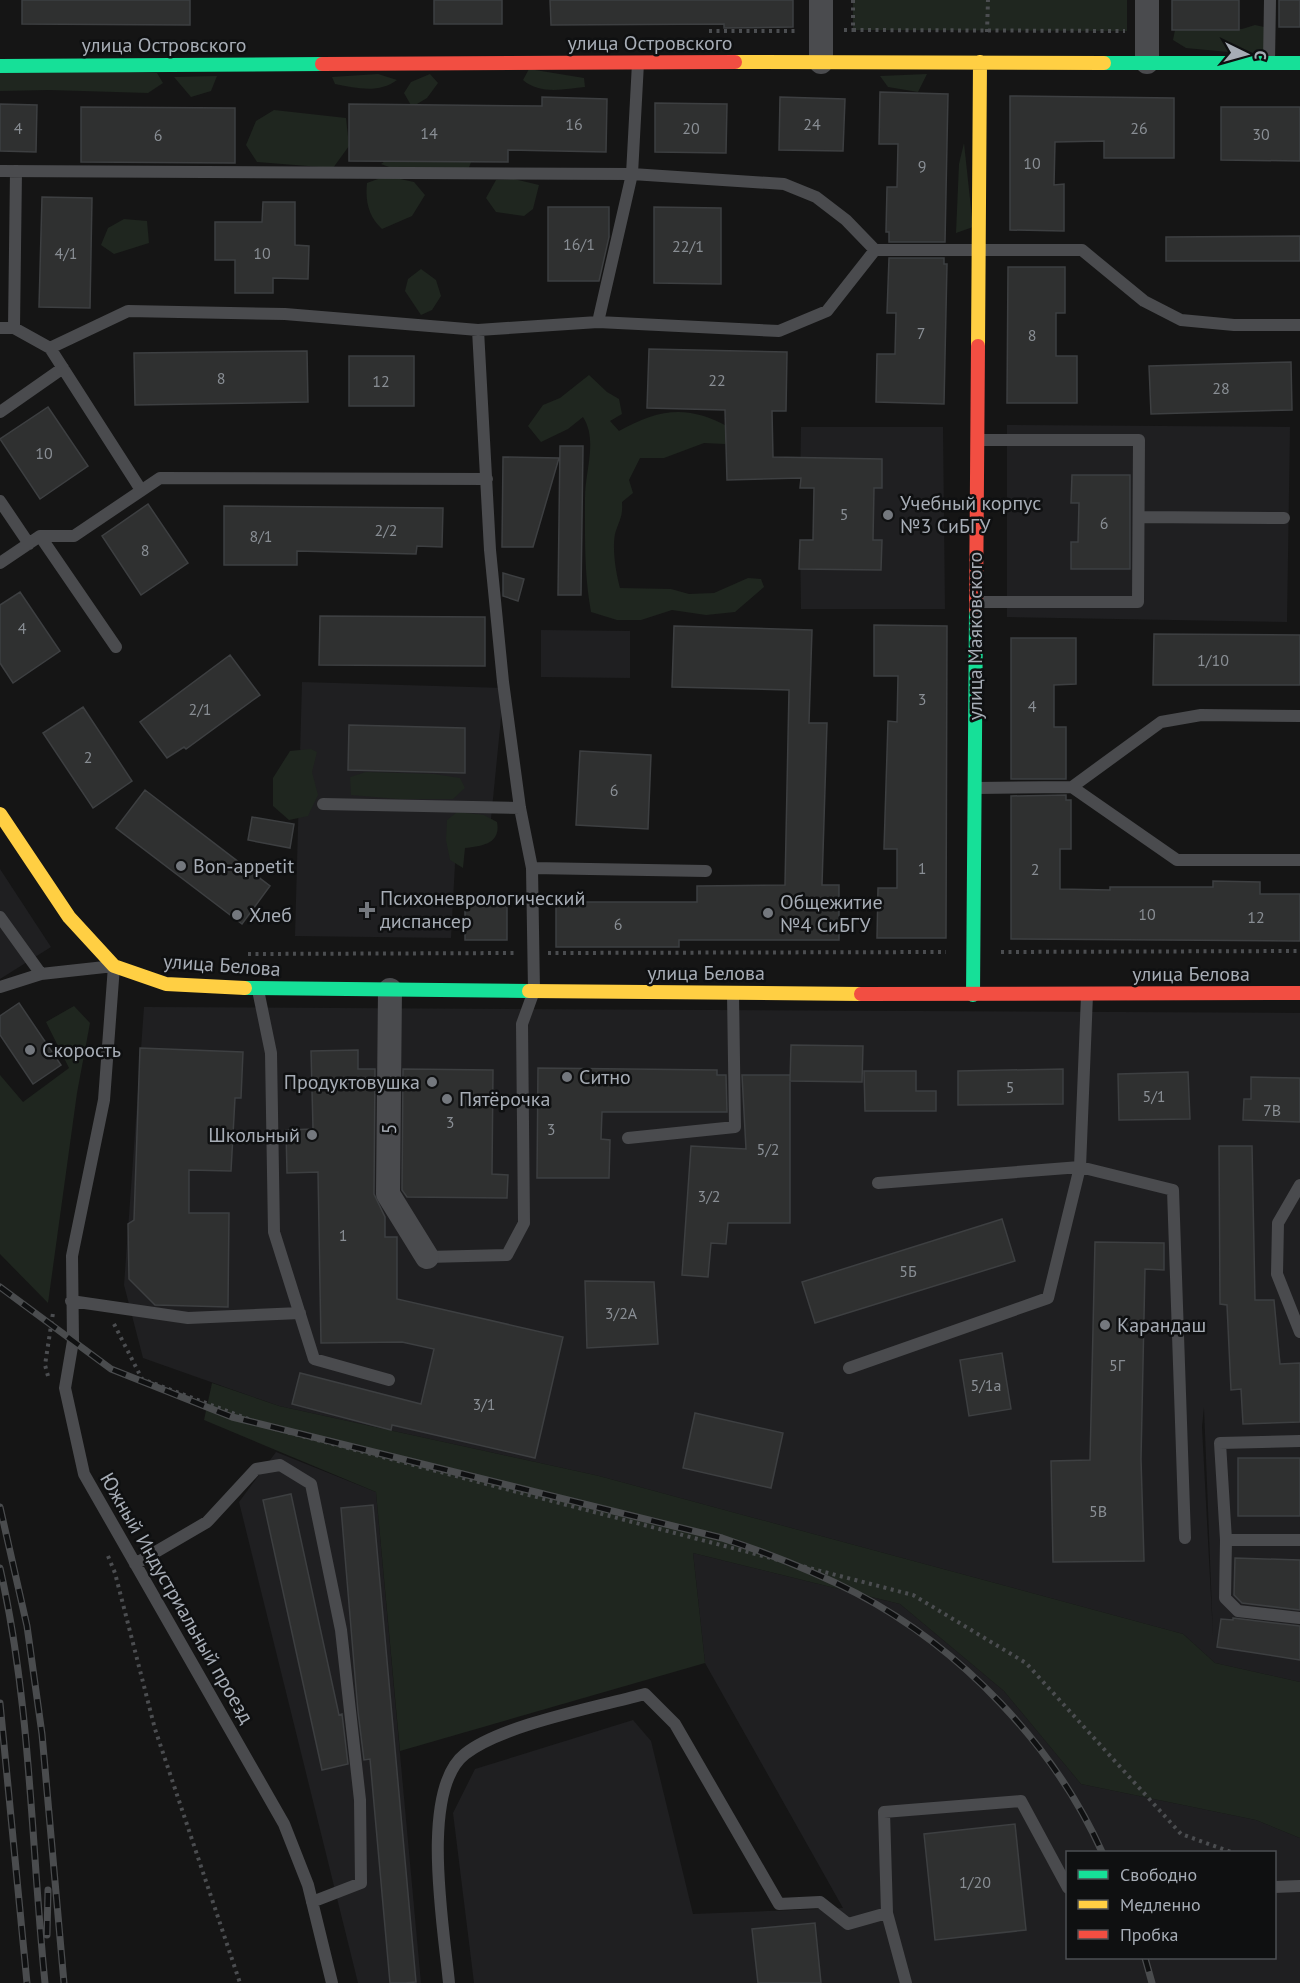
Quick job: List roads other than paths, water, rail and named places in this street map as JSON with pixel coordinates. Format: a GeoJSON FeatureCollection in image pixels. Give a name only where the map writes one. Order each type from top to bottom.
{"type":"FeatureCollection","features":[{"type":"Feature","properties":{"kind":"street"},"geometry":{"type":"LineString","coordinates":[[821,0],[821,62]]}},
{"type":"Feature","properties":{"kind":"street"},"geometry":{"type":"LineString","coordinates":[[1147,0],[1147,62]]}},
{"type":"Feature","properties":{"kind":"street","name":"улица Островского"},"geometry":{"type":"LineString","coordinates":[[0,66],[638,62],[1300,63]]}},
{"type":"Feature","properties":{"kind":"street","name":"улица Маяковского"},"geometry":{"type":"LineString","coordinates":[[973,995],[980,62]]}},
{"type":"Feature","properties":{"kind":"street"},"geometry":{"type":"LineString","coordinates":[[0,814],[69,917],[114,966]]}},
{"type":"Feature","properties":{"kind":"street","name":"улица Белова"},"geometry":{"type":"LineString","coordinates":[[114,966],[166,984],[258,989],[973,995],[1300,993]]}},
{"type":"Feature","properties":{"kind":"street","name":"5"},"geometry":{"type":"LineString","coordinates":[[390,990],[388,1194],[427,1257]]}},
{"type":"Feature","properties":{"kind":"lane"},"geometry":{"type":"LineString","coordinates":[[1269,63],[1270,0]]}},
{"type":"Feature","properties":{"kind":"lane"},"geometry":{"type":"LineString","coordinates":[[598,322],[632,174],[638,62]]}},
{"type":"Feature","properties":{"kind":"lane"},"geometry":{"type":"LineString","coordinates":[[0,171],[632,174],[784,184],[816,197],[846,219],[875,250],[1082,250],[1144,301],[1181,320],[1234,325],[1300,325]]}},
{"type":"Feature","properties":{"kind":"lane"},"geometry":{"type":"LineString","coordinates":[[14,328],[16,171]]}},
{"type":"Feature","properties":{"kind":"lane"},"geometry":{"type":"LineString","coordinates":[[50,348],[128,311],[285,314],[478,330],[598,322],[779,331],[827,311],[875,250]]}},
{"type":"Feature","properties":{"kind":"lane"},"geometry":{"type":"LineString","coordinates":[[0,328],[14,328],[50,348],[141,490]]}},
{"type":"Feature","properties":{"kind":"lane"},"geometry":{"type":"LineString","coordinates":[[427,1257],[507,1255],[524,1223],[522,1024],[534,991],[532,868],[520,808],[503,682],[478,330]]}},
{"type":"Feature","properties":{"kind":"lane"},"geometry":{"type":"LineString","coordinates":[[0,412],[63,368]]}},
{"type":"Feature","properties":{"kind":"lane"},"geometry":{"type":"LineString","coordinates":[[976,602],[1138,602],[1139,517],[1139,440],[977,440]]}},
{"type":"Feature","properties":{"kind":"lane"},"geometry":{"type":"LineString","coordinates":[[0,563],[40,536],[74,536],[160,478],[487,479]]}},
{"type":"Feature","properties":{"kind":"lane"},"geometry":{"type":"LineString","coordinates":[[0,501],[29,544]]}},
{"type":"Feature","properties":{"kind":"lane"},"geometry":{"type":"LineString","coordinates":[[1139,517],[1284,518]]}},
{"type":"Feature","properties":{"kind":"lane"},"geometry":{"type":"LineString","coordinates":[[40,536],[116,647]]}},
{"type":"Feature","properties":{"kind":"lane"},"geometry":{"type":"LineString","coordinates":[[1072,787],[1161,722],[1201,715],[1300,716]]}},
{"type":"Feature","properties":{"kind":"lane"},"geometry":{"type":"LineString","coordinates":[[974,788],[1072,787],[1177,860],[1300,860]]}},
{"type":"Feature","properties":{"kind":"lane"},"geometry":{"type":"LineString","coordinates":[[323,804],[520,808]]}},
{"type":"Feature","properties":{"kind":"lane"},"geometry":{"type":"LineString","coordinates":[[532,868],[706,871]]}},
{"type":"Feature","properties":{"kind":"lane"},"geometry":{"type":"LineString","coordinates":[[0,917],[41,974]]}},
{"type":"Feature","properties":{"kind":"lane"},"geometry":{"type":"LineString","coordinates":[[0,987],[41,974],[114,966]]}},
{"type":"Feature","properties":{"kind":"lane","name":"Южный Индустриальный проезд"},"geometry":{"type":"LineString","coordinates":[[114,966],[104,1100],[72,1256],[73,1341],[65,1388],[84,1474],[284,1824],[312,1902],[332,1983]]}},
{"type":"Feature","properties":{"kind":"lane"},"geometry":{"type":"LineString","coordinates":[[258,989],[271,1053],[274,1232],[314,1359],[389,1380]]}},
{"type":"Feature","properties":{"kind":"lane"},"geometry":{"type":"LineString","coordinates":[[628,1138],[735,1128],[733,993]]}},
{"type":"Feature","properties":{"kind":"lane"},"geometry":{"type":"LineString","coordinates":[[849,1368],[1048,1298],[1080,1167],[1087,994]]}},
{"type":"Feature","properties":{"kind":"lane"},"geometry":{"type":"LineString","coordinates":[[878,1184],[1080,1167],[1173,1190],[1185,1538]]}},
{"type":"Feature","properties":{"kind":"lane"},"geometry":{"type":"LineString","coordinates":[[1300,1185],[1278,1223],[1277,1275],[1300,1332]]}},
{"type":"Feature","properties":{"kind":"lane"},"geometry":{"type":"LineString","coordinates":[[71,1301],[105,1308],[188,1318],[300,1313]]}},
{"type":"Feature","properties":{"kind":"lane"},"geometry":{"type":"LineString","coordinates":[[1300,1441],[1220,1443],[1226,1540],[1224,1598],[1238,1611],[1300,1618]]}},
{"type":"Feature","properties":{"kind":"lane"},"geometry":{"type":"LineString","coordinates":[[135,1564],[207,1522],[256,1469],[280,1465],[311,1484],[341,1630],[360,1800],[361,1883],[312,1902]]}},
{"type":"Feature","properties":{"kind":"lane"},"geometry":{"type":"LineString","coordinates":[[1226,1540],[1300,1540]]}},
{"type":"Feature","properties":{"kind":"lane"},"geometry":{"type":"LineString","coordinates":[[449,1983],[436,1832],[445,1780],[464,1755],[499,1734],[645,1694],[675,1724],[779,1904],[820,1902],[848,1924],[887,1913]]}},
{"type":"Feature","properties":{"kind":"lane"},"geometry":{"type":"LineString","coordinates":[[906,1983],[887,1913],[884,1812],[1021,1801],[1066,1884]]}},
{"type":"Feature","properties":{"kind":"lane"},"geometry":{"type":"LineString","coordinates":[[1276,1887],[1300,1886]]}},
{"type":"Feature","properties":{"kind":"railway"},"geometry":{"type":"LineString","coordinates":[[0,1287],[111,1369],[232,1417],[722,1538],[790,1563],[856,1593],[895,1616],[932,1642],[1000,1703],[1031,1738],[1058,1774],[1082,1812],[1102,1851]]}},
{"type":"Feature","properties":{"kind":"railway"},"geometry":{"type":"LineString","coordinates":[[0,1507],[27,1626],[42,1734],[64,1983]]}},
{"type":"Feature","properties":{"kind":"railway"},"geometry":{"type":"LineString","coordinates":[[0,1568],[10,1619],[24,1722],[45,1983]]}},
{"type":"Feature","properties":{"kind":"railway"},"geometry":{"type":"LineString","coordinates":[[0,1703],[27,1983]]}},
{"type":"Feature","properties":{"kind":"railway"},"geometry":{"type":"LineString","coordinates":[[47,1935],[48,1890]]}},
{"type":"Feature","properties":{"kind":"railway"},"geometry":{"type":"LineString","coordinates":[[1145,1959],[1152,1983]]}},
{"type":"Feature","properties":{"kind":"place","name":"Учебный корпус №3 СиБГУ"},"geometry":{"type":"Point","coordinates":[888,515]}},
{"type":"Feature","properties":{"kind":"place","name":"Bon-appetit"},"geometry":{"type":"Point","coordinates":[181,866]}},
{"type":"Feature","properties":{"kind":"place","name":"Психоневрологический диспансер"},"geometry":{"type":"Point","coordinates":[367,910]}},
{"type":"Feature","properties":{"kind":"place","name":"Общежитие №4 СиБГУ"},"geometry":{"type":"Point","coordinates":[768,913]}},
{"type":"Feature","properties":{"kind":"place","name":"Хлеб"},"geometry":{"type":"Point","coordinates":[237,915]}},
{"type":"Feature","properties":{"kind":"place","name":"Скорость"},"geometry":{"type":"Point","coordinates":[30,1050]}},
{"type":"Feature","properties":{"kind":"place","name":"Ситно"},"geometry":{"type":"Point","coordinates":[567,1077]}},
{"type":"Feature","properties":{"kind":"place","name":"Продуктовушка"},"geometry":{"type":"Point","coordinates":[432,1082]}},
{"type":"Feature","properties":{"kind":"place","name":"Пятёрочка"},"geometry":{"type":"Point","coordinates":[447,1099]}},
{"type":"Feature","properties":{"kind":"place","name":"Школьный"},"geometry":{"type":"Point","coordinates":[312,1135]}},
{"type":"Feature","properties":{"kind":"place","name":"Карандаш"},"geometry":{"type":"Point","coordinates":[1105,1325]}}]}
